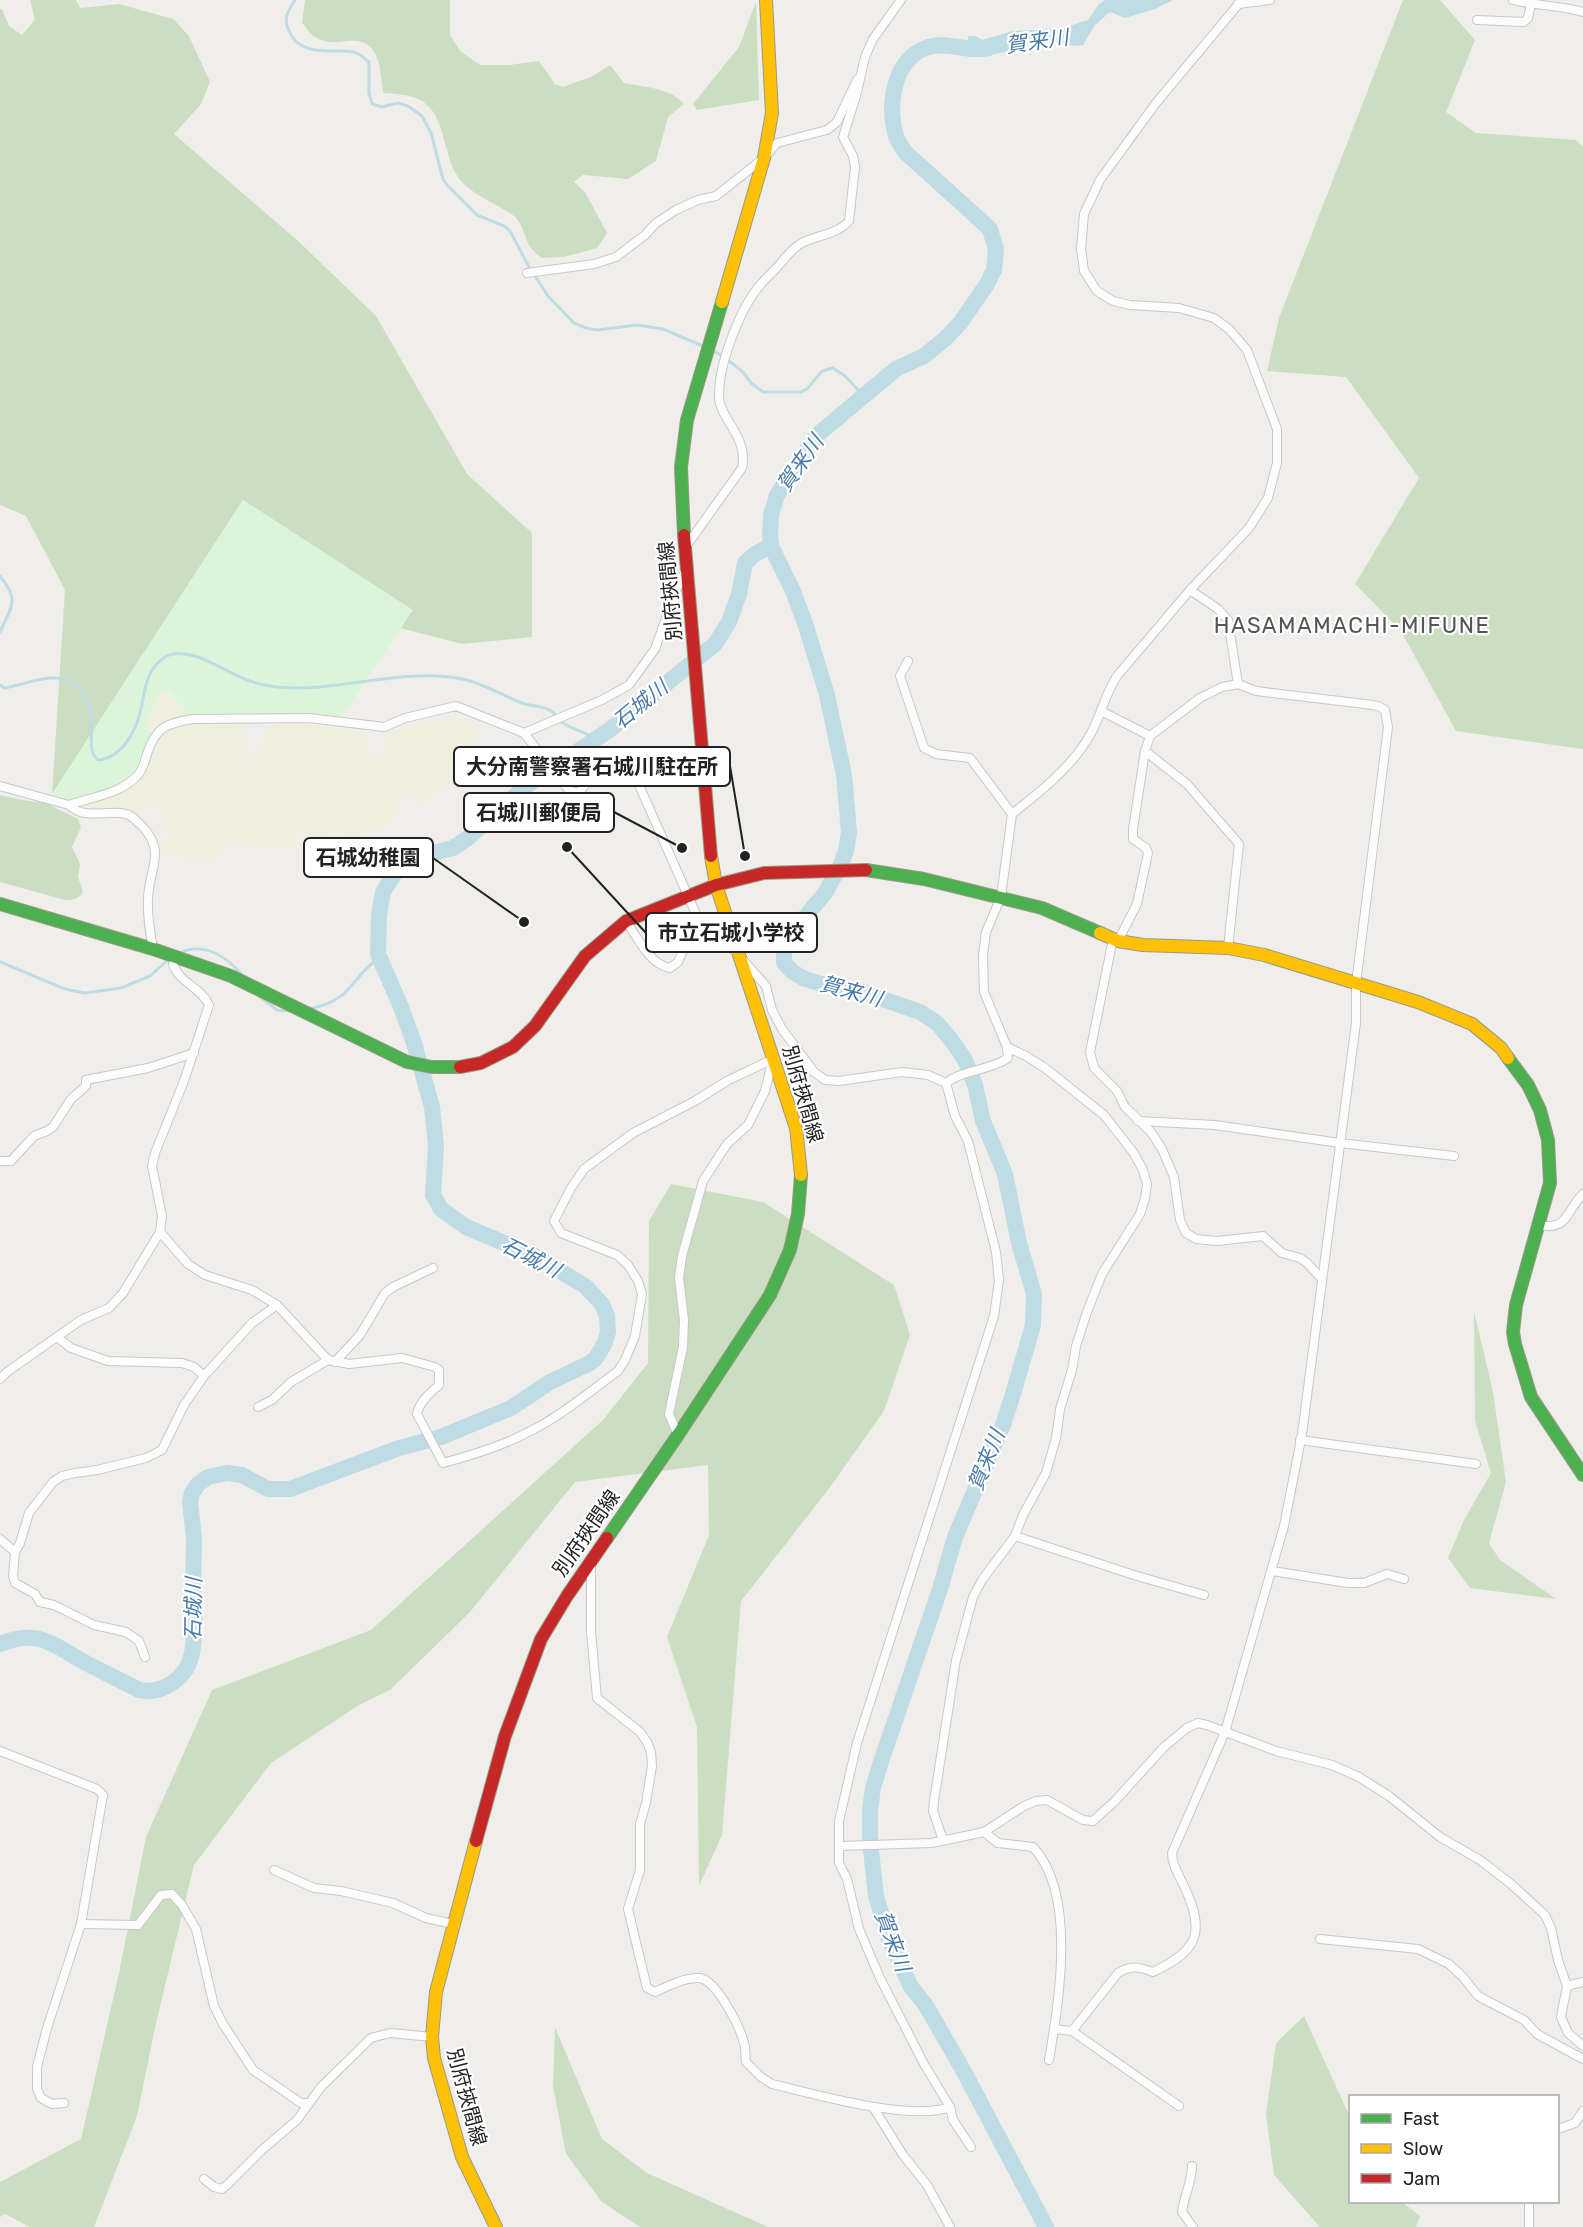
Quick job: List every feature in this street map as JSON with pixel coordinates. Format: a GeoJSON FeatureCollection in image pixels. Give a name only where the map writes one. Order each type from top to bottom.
{"type":"FeatureCollection","features":[{"type":"Feature","properties":{"kind":"main road","name":"別府挾間線"},"geometry":{"type":"LineString","coordinates":[[496,2227],[462,2157],[434,2058],[432,2037],[436,1992],[505,1736],[527,1672],[546,1630],[770,1295],[790,1250],[798,1214],[802,1169],[796,1128],[716,885],[709,842],[700,709],[685,548],[681,466],[687,420],[764,158],[772,113],[766,0]]}},
{"type":"Feature","properties":{"kind":"main road"},"geometry":{"type":"LineString","coordinates":[[0,904],[153,949],[231,976],[407,1062],[432,1067],[451,1068],[481,1063],[513,1047],[536,1026],[585,956],[626,921],[716,885],[764,873],[879,871],[924,879],[1041,908],[1116,940],[1143,945],[1228,948],[1264,955],[1418,1002],[1472,1024],[1501,1048],[1528,1084],[1540,1110],[1548,1140],[1550,1183],[1516,1305],[1515,1344],[1531,1397],[1583,1475]]}},
{"type":"Feature","properties":{"kind":"street"},"geometry":{"type":"LineString","coordinates":[[685,548],[742,468],[745,457],[739,439],[718,398],[721,372],[746,308],[760,285],[790,252],[816,237],[843,228],[849,221],[855,167],[853,156],[843,137],[865,57],[873,39],[901,0]]}},
{"type":"Feature","properties":{"kind":"street"},"geometry":{"type":"LineString","coordinates":[[946,1083],[954,1077],[999,1064],[1008,1058],[1007,1047],[984,992],[984,955],[986,932],[1001,897],[1012,814],[1074,757],[1089,736],[1109,687],[1117,676],[1190,590],[1249,528],[1268,498],[1277,463],[1277,429],[1247,350],[1229,328],[1214,318],[1179,308],[1130,305],[1113,300],[1097,291],[1084,271],[1081,249],[1084,214],[1100,180],[1156,103],[1240,2],[1270,0]]}},
{"type":"Feature","properties":{"kind":"street"},"geometry":{"type":"LineString","coordinates":[[1513,0],[1565,7],[1583,12]]}},
{"type":"Feature","properties":{"kind":"street"},"geometry":{"type":"LineString","coordinates":[[1478,20],[1524,22],[1528,18],[1531,4]]}},
{"type":"Feature","properties":{"kind":"street"},"geometry":{"type":"LineString","coordinates":[[527,273],[594,264],[616,257],[645,236],[656,223],[676,210],[698,200],[716,196],[764,158],[777,143],[827,130],[837,122],[849,93],[860,76]]}},
{"type":"Feature","properties":{"kind":"street"},"geometry":{"type":"LineString","coordinates":[[524,733],[602,700],[629,685],[656,649],[675,593],[687,568]]}},
{"type":"Feature","properties":{"kind":"street"},"geometry":{"type":"LineString","coordinates":[[1190,590],[1218,609],[1228,620],[1238,684]]}},
{"type":"Feature","properties":{"kind":"street"},"geometry":{"type":"LineString","coordinates":[[908,662],[900,676],[924,748],[936,754],[970,758],[1012,814]]}},
{"type":"Feature","properties":{"kind":"street"},"geometry":{"type":"LineString","coordinates":[[1072,2031],[1118,1973],[1126,1968],[1136,1967],[1153,1972],[1179,1957],[1192,1945],[1197,1923],[1186,1890],[1172,1860],[1172,1853],[1225,1732],[1284,1526],[1300,1440],[1322,1279],[1356,1023],[1356,984],[1388,727],[1385,710],[1378,706],[1365,704],[1256,691],[1238,684],[1222,687],[1200,698],[1150,736],[1145,751],[1133,839],[1146,848],[1148,853],[1137,904],[1116,940],[1090,1052],[1094,1068],[1117,1091],[1125,1107],[1151,1132],[1162,1149],[1174,1177],[1180,1220],[1186,1233],[1196,1239],[1217,1241],[1263,1236],[1282,1253],[1300,1258],[1307,1263],[1322,1279]]}},
{"type":"Feature","properties":{"kind":"street"},"geometry":{"type":"LineString","coordinates":[[69,805],[101,796],[127,784],[139,774],[158,731],[164,726],[183,721],[309,718],[384,727],[405,718],[456,706],[524,733],[567,788],[573,792],[579,792],[607,759],[626,765],[635,776],[702,924],[737,953],[766,986],[772,1010],[782,1029],[814,1072],[825,1080],[854,1080],[902,1072],[928,1075],[946,1083]]}},
{"type":"Feature","properties":{"kind":"street"},"geometry":{"type":"LineString","coordinates":[[1101,711],[1150,736]]}},
{"type":"Feature","properties":{"kind":"street"},"geometry":{"type":"LineString","coordinates":[[1145,751],[1187,784],[1239,844],[1228,948]]}},
{"type":"Feature","properties":{"kind":"street"},"geometry":{"type":"LineString","coordinates":[[0,786],[69,805],[76,812],[87,815],[119,812],[130,814],[145,829],[156,850],[148,895],[148,920],[153,949]]}},
{"type":"Feature","properties":{"kind":"street"},"geometry":{"type":"LineString","coordinates":[[626,921],[655,961],[662,967],[670,968],[678,962],[689,936],[702,924]]}},
{"type":"Feature","properties":{"kind":"street"},"geometry":{"type":"LineString","coordinates":[[0,1379],[81,1320],[110,1308],[123,1293],[160,1232],[162,1216],[152,1166],[154,1153],[194,1053],[209,1005],[205,996],[177,973],[172,964],[176,957]]}},
{"type":"Feature","properties":{"kind":"street"},"geometry":{"type":"LineString","coordinates":[[944,1840],[933,1811],[934,1801],[956,1660],[973,1597],[982,1580],[1015,1536],[1023,1515],[1046,1473],[1052,1454],[1060,1409],[1087,1312],[1102,1274],[1140,1214],[1147,1184],[1143,1170],[1133,1152],[1104,1115],[1045,1068],[1007,1047]]}},
{"type":"Feature","properties":{"kind":"street"},"geometry":{"type":"LineString","coordinates":[[0,1161],[11,1161],[34,1136],[53,1127],[72,1099],[86,1086],[86,1080],[148,1068],[194,1053]]}},
{"type":"Feature","properties":{"kind":"street"},"geometry":{"type":"LineString","coordinates":[[678,1435],[669,1414],[683,1347],[684,1320],[679,1278],[682,1256],[704,1181],[727,1144],[748,1125],[765,1091],[773,1059]]}},
{"type":"Feature","properties":{"kind":"street"},"geometry":{"type":"LineString","coordinates":[[160,1232],[188,1264],[205,1275],[252,1290],[277,1305],[331,1361],[349,1364],[402,1358],[439,1370],[439,1385],[419,1406],[417,1414],[443,1463],[507,1443],[541,1426],[618,1371],[635,1336],[642,1294],[638,1281],[628,1264],[617,1256],[561,1233],[554,1221],[584,1169],[633,1133],[696,1101],[727,1081],[773,1059]]}},
{"type":"Feature","properties":{"kind":"street"},"geometry":{"type":"LineString","coordinates":[[946,1083],[955,1116],[968,1141],[996,1252],[999,1280],[994,1316],[857,1743],[839,1821],[839,1863],[847,1880],[859,1929],[875,1968],[924,2064],[950,2107],[953,2120],[971,2147]]}},
{"type":"Feature","properties":{"kind":"street"},"geometry":{"type":"LineString","coordinates":[[1138,1121],[1215,1125],[1454,1156]]}},
{"type":"Feature","properties":{"kind":"street"},"geometry":{"type":"LineString","coordinates":[[1538,1225],[1556,1225],[1566,1220],[1583,1194]]}},
{"type":"Feature","properties":{"kind":"street"},"geometry":{"type":"LineString","coordinates":[[258,1407],[272,1401],[291,1382],[331,1361],[360,1335],[384,1293],[433,1268]]}},
{"type":"Feature","properties":{"kind":"street"},"geometry":{"type":"LineString","coordinates":[[144,1657],[139,1641],[126,1632],[94,1625],[54,1605],[40,1602],[35,1594],[15,1583],[13,1576],[15,1551],[20,1544],[29,1513],[53,1482],[62,1476],[146,1458],[162,1450],[184,1405],[204,1376],[252,1323],[277,1305]]}},
{"type":"Feature","properties":{"kind":"street"},"geometry":{"type":"LineString","coordinates":[[57,1337],[71,1348],[108,1361],[182,1363],[194,1367],[204,1376]]}},
{"type":"Feature","properties":{"kind":"street"},"geometry":{"type":"LineString","coordinates":[[1300,1440],[1476,1464]]}},
{"type":"Feature","properties":{"kind":"street"},"geometry":{"type":"LineString","coordinates":[[1015,1536],[1137,1576],[1204,1595]]}},
{"type":"Feature","properties":{"kind":"street"},"geometry":{"type":"LineString","coordinates":[[0,1539],[15,1551]]}},
{"type":"Feature","properties":{"kind":"street"},"geometry":{"type":"LineString","coordinates":[[591,1560],[591,1632],[597,1698],[640,1732],[651,1752],[652,1766],[640,1824],[640,1870],[628,1909],[647,1988],[655,1992],[697,1978],[706,1980],[714,1986],[724,1999],[745,2043],[746,2062],[761,2078],[772,2084],[873,2107],[940,2111],[950,2107]]}},
{"type":"Feature","properties":{"kind":"street"},"geometry":{"type":"LineString","coordinates":[[1272,1571],[1364,1583],[1388,1574],[1404,1579]]}},
{"type":"Feature","properties":{"kind":"street"},"geometry":{"type":"LineString","coordinates":[[840,1846],[932,1843],[984,1832],[1024,1806],[1036,1801],[1047,1800],[1083,1820],[1093,1821],[1116,1801],[1164,1747],[1187,1728],[1198,1723],[1276,1751],[1332,1765],[1359,1777],[1389,1796],[1440,1837],[1480,1860],[1518,1889],[1545,1916],[1551,1928],[1567,1986],[1561,2017],[1568,2033],[1583,2046]]}},
{"type":"Feature","properties":{"kind":"street"},"geometry":{"type":"LineString","coordinates":[[0,1751],[96,1789],[102,1795],[81,1924],[47,2028],[37,2067],[37,2089],[41,2098],[52,2104],[64,2103]]}},
{"type":"Feature","properties":{"kind":"street"},"geometry":{"type":"LineString","coordinates":[[984,1832],[998,1843],[1033,1847],[1055,1884],[1062,1932],[1054,2030],[1048,2060]]}},
{"type":"Feature","properties":{"kind":"street"},"geometry":{"type":"LineString","coordinates":[[274,1870],[314,1888],[341,1891],[393,1903],[426,1918],[453,1924]]}},
{"type":"Feature","properties":{"kind":"street"},"geometry":{"type":"LineString","coordinates":[[81,1924],[138,1925],[161,1895],[172,1894],[182,1905],[196,1929],[214,2006],[253,2070],[301,2103],[309,2103]]}},
{"type":"Feature","properties":{"kind":"street"},"geometry":{"type":"LineString","coordinates":[[1320,1940],[1418,1949],[1449,1964],[1478,1996],[1524,2020],[1537,2034],[1583,2058]]}},
{"type":"Feature","properties":{"kind":"street"},"geometry":{"type":"LineString","coordinates":[[1567,1986],[1583,1982]]}},
{"type":"Feature","properties":{"kind":"street"},"geometry":{"type":"LineString","coordinates":[[1054,2030],[1072,2031],[1179,2106]]}},
{"type":"Feature","properties":{"kind":"street"},"geometry":{"type":"LineString","coordinates":[[204,2179],[214,2187],[222,2189],[297,2120],[321,2087],[371,2038],[390,2033],[432,2037]]}},
{"type":"Feature","properties":{"kind":"street"},"geometry":{"type":"LineString","coordinates":[[873,2107],[903,2155],[927,2185],[950,2227]]}},
{"type":"Feature","properties":{"kind":"street"},"geometry":{"type":"LineString","coordinates":[[1559,2128],[1575,2123],[1583,2111]]}},
{"type":"Feature","properties":{"kind":"street"},"geometry":{"type":"LineString","coordinates":[[1192,2166],[1191,2181],[1182,2212],[1193,2227]]}},
{"type":"Feature","properties":{"kind":"street"},"geometry":{"type":"LineString","coordinates":[[1529,2203],[1529,2227]]}},
{"type":"Feature","properties":{"kind":"green space"},"geometry":{"type":"Polygon","coordinates":[[[30,0],[76,0],[80,8],[119,4],[173,19],[189,36],[210,82],[201,104],[174,134],[297,240],[376,316],[467,474],[532,533],[532,637],[462,644],[400,628],[412,610],[243,500],[52,794],[65,590],[26,516],[0,505],[0,9],[9,26],[22,35],[35,20],[30,0]]]}},
{"type":"Feature","properties":{"kind":"green space"},"geometry":{"type":"Polygon","coordinates":[[[305,0],[450,0],[450,35],[460,51],[480,65],[509,65],[539,61],[555,84],[563,87],[593,76],[610,65],[624,83],[665,91],[684,104],[668,117],[656,161],[628,179],[583,175],[574,182],[585,192],[607,233],[597,248],[564,257],[541,258],[531,248],[520,223],[514,216],[472,191],[460,180],[455,173],[439,123],[428,106],[411,97],[383,93],[379,64],[372,49],[366,44],[358,41],[326,41],[313,36],[302,23],[305,0]]]}},
{"type":"Feature","properties":{"kind":"green space"},"geometry":{"type":"Polygon","coordinates":[[[1403,0],[1440,0],[1475,40],[1446,112],[1476,133],[1576,140],[1583,147],[1583,749],[1456,731],[1401,631],[1355,584],[1419,478],[1346,377],[1267,371],[1279,318],[1403,0]]]}},
{"type":"Feature","properties":{"kind":"green space"},"geometry":{"type":"Polygon","coordinates":[[[756,2],[759,100],[697,110],[693,104],[739,47],[756,2]]]}},
{"type":"Feature","properties":{"kind":"green space"},"geometry":{"type":"Polygon","coordinates":[[[243,500],[413,610],[339,721],[192,719],[171,693],[162,690],[155,700],[144,728],[151,733],[144,756],[131,775],[111,787],[76,799],[65,799],[52,794],[243,500]]]}},
{"type":"Feature","properties":{"kind":"green space"},"geometry":{"type":"Polygon","coordinates":[[[162,689],[171,693],[192,719],[242,720],[244,744],[247,748],[243,778],[245,779],[250,749],[265,748],[265,726],[342,726],[366,734],[370,740],[364,759],[369,756],[380,758],[385,746],[386,735],[404,726],[456,717],[474,724],[477,735],[473,762],[421,806],[411,795],[405,794],[390,822],[372,832],[363,829],[361,835],[351,839],[342,831],[340,824],[329,835],[323,835],[321,841],[316,843],[306,833],[297,834],[292,850],[227,844],[211,861],[156,855],[154,845],[170,836],[161,820],[166,814],[149,801],[136,815],[87,815],[69,805],[101,796],[139,774],[157,731],[151,733],[144,728],[162,689]]]}},
{"type":"Feature","properties":{"kind":"green space"},"geometry":{"type":"Polygon","coordinates":[[[0,795],[45,803],[78,819],[81,827],[72,847],[80,864],[78,877],[83,892],[80,896],[65,900],[0,882],[0,795]]]}},
{"type":"Feature","properties":{"kind":"green space"},"geometry":{"type":"Polygon","coordinates":[[[671,1184],[763,1202],[894,1285],[910,1335],[884,1411],[828,1490],[741,1601],[722,1835],[699,1886],[697,1727],[667,1637],[709,1535],[708,1465],[575,1482],[470,1612],[390,1690],[359,1705],[271,1763],[194,1865],[156,2023],[137,2116],[94,2227],[30,2227],[5,2214],[0,2217],[0,2182],[81,2139],[119,1973],[146,1837],[212,1690],[371,1630],[603,1420],[648,1363],[649,1221],[671,1184]]]}},
{"type":"Feature","properties":{"kind":"green space"},"geometry":{"type":"Polygon","coordinates":[[[1474,1311],[1493,1392],[1506,1482],[1489,1543],[1500,1560],[1556,1599],[1470,1588],[1448,1558],[1464,1520],[1491,1473],[1475,1421],[1474,1311]]]}},
{"type":"Feature","properties":{"kind":"green space"},"geometry":{"type":"Polygon","coordinates":[[[1304,2016],[1349,2115],[1349,2203],[1403,2203],[1420,2216],[1416,2227],[1320,2227],[1274,2175],[1266,2114],[1276,2043],[1304,2016]]]}},
{"type":"Feature","properties":{"kind":"green space"},"geometry":{"type":"Polygon","coordinates":[[[555,2027],[602,2139],[647,2173],[768,2227],[640,2227],[602,2202],[566,2154],[553,2086],[555,2027]]]}},
{"type":"Feature","properties":{"kind":"water"},"geometry":{"type":"Polygon","coordinates":[[[1105,0],[1173,0],[1155,9],[1125,18],[1110,12],[1095,25],[1083,45],[1074,46],[1041,41],[1001,53],[968,52],[968,36],[976,36],[982,40],[1013,31],[1060,29],[1088,20],[1099,4],[1105,0]]]}},
{"type":"Feature","properties":{"kind":"waterway"},"geometry":{"type":"LineString","coordinates":[[295,0],[286,19],[287,27],[294,39],[300,45],[308,48],[355,53],[369,62],[369,93],[372,104],[382,107],[398,103],[408,106],[422,116],[431,133],[443,179],[448,186],[477,215],[504,226],[510,231],[548,296],[574,323],[597,330],[637,325],[663,329],[705,347]]}},
{"type":"Feature","properties":{"kind":"waterway","name":"賀来川"},"geometry":{"type":"LineString","coordinates":[[989,48],[936,46],[916,53],[900,72],[895,84],[892,111],[896,136],[905,152],[990,229],[996,250],[994,270],[961,322],[945,339],[924,356],[896,369],[816,436],[777,495],[771,515],[770,535],[771,546],[793,591],[806,626],[827,695],[844,775],[849,832],[841,864],[825,893],[790,935],[784,952],[784,963],[803,978],[821,984],[857,990],[920,1012],[937,1023],[952,1041],[965,1060],[975,1085],[983,1121],[1005,1174],[1019,1243],[1034,1294],[1033,1325],[1003,1425],[955,1537],[940,1589],[873,1788],[870,1841],[876,1896],[888,1937],[911,1987],[925,2004],[962,2068],[1046,2227]]}},
{"type":"Feature","properties":{"kind":"waterway"},"geometry":{"type":"LineString","coordinates":[[711,350],[723,356],[743,372],[751,383],[763,392],[801,392],[807,389],[822,371],[833,368],[845,376],[864,396]]}},
{"type":"Feature","properties":{"kind":"waterway","name":"石城川"},"geometry":{"type":"LineString","coordinates":[[0,1644],[14,1639],[36,1638],[55,1645],[139,1690],[157,1690],[165,1687],[180,1677],[185,1670],[190,1662],[193,1647],[194,1538],[190,1502],[192,1493],[198,1484],[208,1477],[227,1473],[242,1475],[268,1489],[290,1489],[399,1448],[441,1437],[511,1408],[550,1382],[596,1358],[605,1343],[608,1332],[607,1316],[602,1304],[585,1286],[535,1256],[466,1227],[441,1209],[433,1195],[436,1146],[432,1107],[414,1043],[378,954],[379,915],[383,892],[399,867],[411,858],[453,848],[468,838],[526,786],[608,731],[715,644],[729,622],[739,594],[745,563],[755,554],[771,546]]}},
{"type":"Feature","properties":{"kind":"waterway"},"geometry":{"type":"LineString","coordinates":[[0,576],[12,598],[11,609],[0,632]]}},
{"type":"Feature","properties":{"kind":"waterway"},"geometry":{"type":"LineString","coordinates":[[0,685],[5,688],[51,678],[62,679],[78,687],[90,710],[92,750],[98,760],[114,754],[127,742],[139,717],[150,674],[159,662],[174,654],[196,657],[250,681],[277,687],[323,687],[416,676],[462,679],[525,704],[548,709],[564,724],[597,738]]}},
{"type":"Feature","properties":{"kind":"waterway"},"geometry":{"type":"LineString","coordinates":[[180,953],[189,950],[207,950],[223,958],[244,977]]}},
{"type":"Feature","properties":{"kind":"waterway"},"geometry":{"type":"LineString","coordinates":[[308,1009],[334,1001],[379,958]]}},
{"type":"Feature","properties":{"kind":"waterway"},"geometry":{"type":"LineString","coordinates":[[0,962],[65,989],[85,993],[121,988],[150,976],[169,959]]}},
{"type":"Feature","properties":{"kind":"waterway"},"geometry":{"type":"LineString","coordinates":[[259,996],[277,1010],[293,1011]]}},
{"type":"Feature","properties":{"kind":"traffic: fast"},"geometry":{"type":"LineString","coordinates":[[684,535],[681,467],[687,420],[722,302]]}},
{"type":"Feature","properties":{"kind":"traffic: fast"},"geometry":{"type":"LineString","coordinates":[[866,870],[924,879],[1042,908],[1100,933]]}},
{"type":"Feature","properties":{"kind":"traffic: fast"},"geometry":{"type":"LineString","coordinates":[[0,904],[153,949],[231,976],[407,1062],[432,1067],[460,1067]]}},
{"type":"Feature","properties":{"kind":"traffic: fast"},"geometry":{"type":"LineString","coordinates":[[1508,1058],[1528,1085],[1540,1110],[1548,1140],[1550,1183],[1516,1305],[1513,1332],[1515,1344],[1531,1397],[1583,1475]]}},
{"type":"Feature","properties":{"kind":"traffic: fast"},"geometry":{"type":"LineString","coordinates":[[607,1538],[770,1295],[790,1250],[798,1214],[801,1175]]}},
{"type":"Feature","properties":{"kind":"traffic: slow"},"geometry":{"type":"LineString","coordinates":[[722,302],[764,158],[772,113],[766,0]]}},
{"type":"Feature","properties":{"kind":"traffic: slow"},"geometry":{"type":"LineString","coordinates":[[711,856],[716,885],[796,1128],[801,1175]]}},
{"type":"Feature","properties":{"kind":"traffic: slow"},"geometry":{"type":"LineString","coordinates":[[1100,933],[1118,941],[1143,945],[1228,948],[1264,955],[1418,1002],[1472,1024],[1501,1048],[1508,1058]]}},
{"type":"Feature","properties":{"kind":"traffic: slow"},"geometry":{"type":"LineString","coordinates":[[476,1841],[436,1992],[432,2037],[434,2058],[462,2157],[496,2227]]}},
{"type":"Feature","properties":{"kind":"traffic: jam"},"geometry":{"type":"LineString","coordinates":[[684,535],[711,856]]}},
{"type":"Feature","properties":{"kind":"traffic: jam"},"geometry":{"type":"LineString","coordinates":[[460,1067],[481,1063],[513,1047],[535,1026],[585,956],[626,921],[716,885],[764,873],[866,870]]}},
{"type":"Feature","properties":{"kind":"traffic: jam"},"geometry":{"type":"LineString","coordinates":[[476,1841],[505,1736],[541,1639],[607,1538]]}},
{"type":"Feature","properties":{"kind":"place","name":"市立石城小学校"},"geometry":{"type":"Point","coordinates":[567,847]}},
{"type":"Feature","properties":{"kind":"place","name":"石城川郵便局"},"geometry":{"type":"Point","coordinates":[682,848]}},
{"type":"Feature","properties":{"kind":"place","name":"大分南警察署石城川駐在所"},"geometry":{"type":"Point","coordinates":[745,856]}},
{"type":"Feature","properties":{"kind":"place","name":"石城幼稚園"},"geometry":{"type":"Point","coordinates":[524,922]}},
{"type":"Feature","properties":{"kind":"district","name":"HASAMAMACHI-MIFUNE"},"geometry":{"type":"Point","coordinates":[1352,625]}}]}
